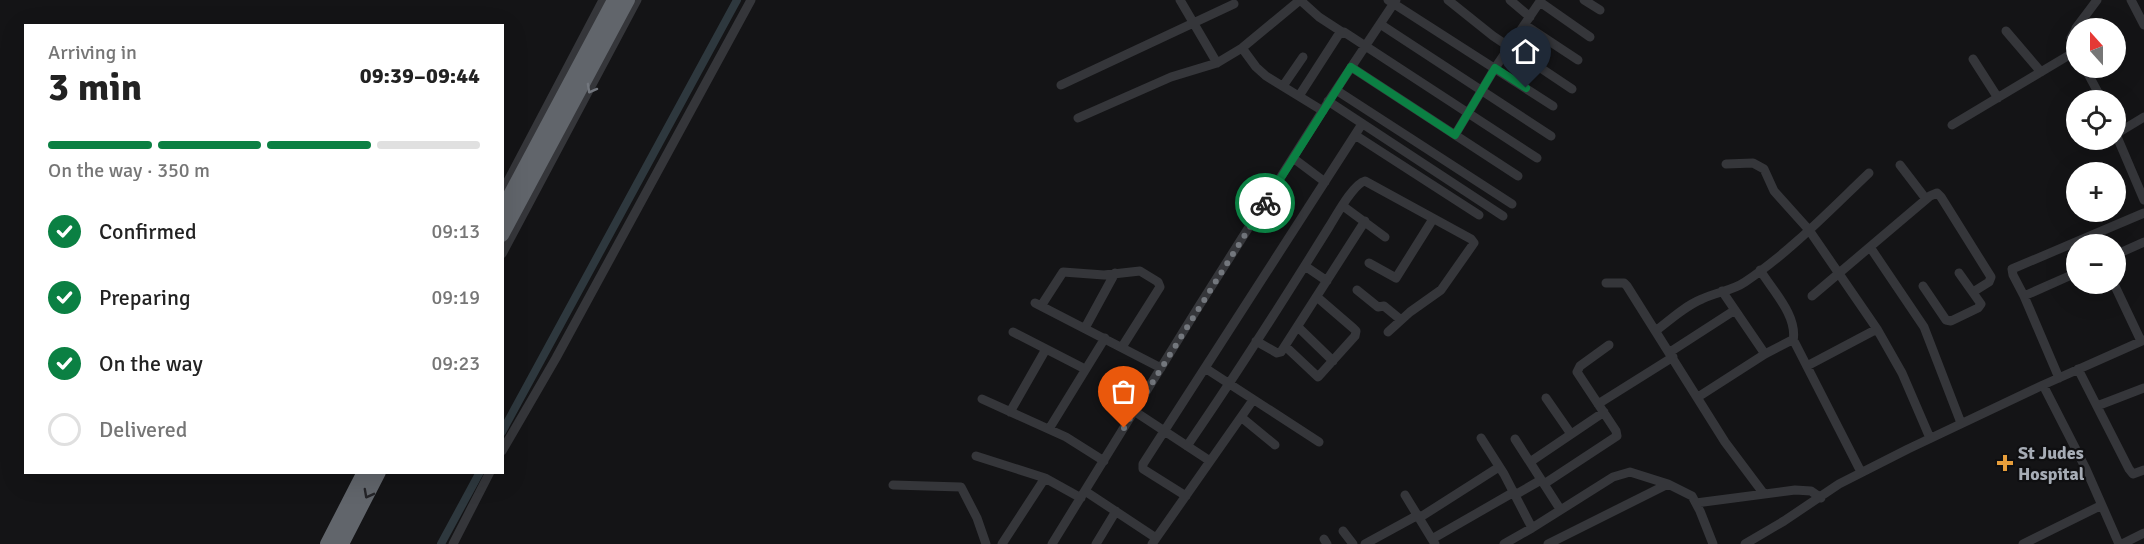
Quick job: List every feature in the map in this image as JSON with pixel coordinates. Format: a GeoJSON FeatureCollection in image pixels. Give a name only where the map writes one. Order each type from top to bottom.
{"type":"FeatureCollection","features":[{"type":"Feature","properties":{"kind":"highway"},"geometry":{"type":"LineString","coordinates":[[504,224],[508,201],[614,0]]}},
{"type":"Feature","properties":{"kind":"highway"},"geometry":{"type":"LineString","coordinates":[[508,201],[628,0]]}},
{"type":"Feature","properties":{"kind":"highway"},"geometry":{"type":"LineString","coordinates":[[327,544],[363,474]]}},
{"type":"Feature","properties":{"kind":"highway"},"geometry":{"type":"LineString","coordinates":[[343,544],[378,474]]}},
{"type":"Feature","properties":{"kind":"street"},"geometry":{"type":"LineString","coordinates":[[508,201],[603,0]]}},
{"type":"Feature","properties":{"kind":"street"},"geometry":{"type":"LineString","coordinates":[[504,250],[637,0]]}},
{"type":"Feature","properties":{"kind":"street"},"geometry":{"type":"LineString","coordinates":[[504,448],[556,358],[751,0]]}},
{"type":"Feature","properties":{"kind":"street"},"geometry":{"type":"LineString","coordinates":[[1180,0],[1216,63]]}},
{"type":"Feature","properties":{"kind":"street"},"geometry":{"type":"LineString","coordinates":[[1078,118],[1171,77],[1216,63],[1242,48],[1300,0],[1341,32],[1537,158]]}},
{"type":"Feature","properties":{"kind":"street"},"geometry":{"type":"LineString","coordinates":[[1448,0],[1509,47],[1572,89]]}},
{"type":"Feature","properties":{"kind":"street"},"geometry":{"type":"LineString","coordinates":[[1510,0],[1528,21],[1578,60]]}},
{"type":"Feature","properties":{"kind":"street"},"geometry":{"type":"LineString","coordinates":[[1584,0],[1600,10]]}},
{"type":"Feature","properties":{"kind":"street"},"geometry":{"type":"LineString","coordinates":[[2084,18],[2097,0]]}},
{"type":"Feature","properties":{"kind":"street"},"geometry":{"type":"LineString","coordinates":[[2131,0],[2144,25]]}},
{"type":"Feature","properties":{"kind":"street"},"geometry":{"type":"LineString","coordinates":[[1052,544],[1328,101],[1393,1],[1553,106]]}},
{"type":"Feature","properties":{"kind":"street"},"geometry":{"type":"LineString","coordinates":[[1455,135],[1495,68],[1541,1],[1590,37]]}},
{"type":"Feature","properties":{"kind":"street"},"geometry":{"type":"LineString","coordinates":[[1061,86],[1234,4]]}},
{"type":"Feature","properties":{"kind":"street"},"geometry":{"type":"LineString","coordinates":[[1380,24],[1551,136]]}},
{"type":"Feature","properties":{"kind":"street"},"geometry":{"type":"LineString","coordinates":[[2006,31],[2041,72]]}},
{"type":"Feature","properties":{"kind":"street"},"geometry":{"type":"LineString","coordinates":[[1299,96],[1341,32]]}},
{"type":"Feature","properties":{"kind":"street"},"geometry":{"type":"LineString","coordinates":[[1242,48],[1260,71],[1323,111]]}},
{"type":"Feature","properties":{"kind":"street"},"geometry":{"type":"LineString","coordinates":[[1952,125],[2066,56]]}},
{"type":"Feature","properties":{"kind":"street"},"geometry":{"type":"LineString","coordinates":[[1283,86],[1303,57]]}},
{"type":"Feature","properties":{"kind":"street"},"geometry":{"type":"LineString","coordinates":[[1973,59],[1998,98]]}},
{"type":"Feature","properties":{"kind":"street"},"geometry":{"type":"LineString","coordinates":[[1351,67],[1518,176]]}},
{"type":"Feature","properties":{"kind":"street"},"geometry":{"type":"LineString","coordinates":[[1336,90],[1512,204]]}},
{"type":"Feature","properties":{"kind":"street"},"geometry":{"type":"LineString","coordinates":[[1328,101],[1503,216]]}},
{"type":"Feature","properties":{"kind":"street"},"geometry":{"type":"LineString","coordinates":[[2126,127],[2144,117]]}},
{"type":"Feature","properties":{"kind":"street"},"geometry":{"type":"LineString","coordinates":[[1186,496],[1143,467],[1362,123]]}},
{"type":"Feature","properties":{"kind":"street"},"geometry":{"type":"LineString","coordinates":[[1355,135],[1479,214]]}},
{"type":"Feature","properties":{"kind":"street"},"geometry":{"type":"LineString","coordinates":[[2122,150],[2144,200]]}},
{"type":"Feature","properties":{"kind":"street"},"geometry":{"type":"LineString","coordinates":[[1293,158],[1325,182]]}},
{"type":"Feature","properties":{"kind":"street"},"geometry":{"type":"LineString","coordinates":[[1726,164],[1753,163],[1763,167],[1774,191],[1809,230],[1876,328],[1902,373],[1930,438]]}},
{"type":"Feature","properties":{"kind":"street"},"geometry":{"type":"LineString","coordinates":[[1900,165],[1926,199]]}},
{"type":"Feature","properties":{"kind":"street"},"geometry":{"type":"LineString","coordinates":[[1657,330],[1693,303],[1740,285],[1809,230],[1869,173]]}},
{"type":"Feature","properties":{"kind":"street"},"geometry":{"type":"LineString","coordinates":[[1187,446],[1229,385],[1343,206],[1358,184],[1365,181],[1471,239],[1473,244],[1461,258],[1441,290],[1388,332]]}},
{"type":"Feature","properties":{"kind":"street"},"geometry":{"type":"LineString","coordinates":[[1812,296],[1934,194],[1939,194],[1991,277],[1989,282],[1973,292]]}},
{"type":"Feature","properties":{"kind":"street"},"geometry":{"type":"LineString","coordinates":[[1343,206],[1385,237]]}},
{"type":"Feature","properties":{"kind":"street"},"geometry":{"type":"LineString","coordinates":[[2059,378],[2011,271],[2014,267],[2144,213]]}},
{"type":"Feature","properties":{"kind":"street"},"geometry":{"type":"LineString","coordinates":[[1369,263],[1396,278],[1433,219]]}},
{"type":"Feature","properties":{"kind":"street"},"geometry":{"type":"LineString","coordinates":[[1256,341],[1278,353],[1286,346],[1365,221]]}},
{"type":"Feature","properties":{"kind":"street"},"geometry":{"type":"LineString","coordinates":[[2126,250],[2144,242]]}},
{"type":"Feature","properties":{"kind":"street"},"geometry":{"type":"LineString","coordinates":[[1870,247],[1924,327],[1961,423]]}},
{"type":"Feature","properties":{"kind":"street"},"geometry":{"type":"LineString","coordinates":[[1305,266],[1327,281]]}},
{"type":"Feature","properties":{"kind":"street"},"geometry":{"type":"LineString","coordinates":[[1760,270],[1792,320],[1795,330],[1793,341],[1862,472]]}},
{"type":"Feature","properties":{"kind":"street"},"geometry":{"type":"LineString","coordinates":[[1122,347],[1160,285],[1158,282],[1142,272],[1095,274],[1064,272],[1038,305],[1161,368]]}},
{"type":"Feature","properties":{"kind":"street"},"geometry":{"type":"LineString","coordinates":[[1085,328],[1114,273]]}},
{"type":"Feature","properties":{"kind":"street"},"geometry":{"type":"LineString","coordinates":[[1923,286],[1948,322],[1980,306],[1980,302],[1959,273]]}},
{"type":"Feature","properties":{"kind":"street"},"geometry":{"type":"LineString","coordinates":[[2024,296],[2066,277]]}},
{"type":"Feature","properties":{"kind":"street"},"geometry":{"type":"LineString","coordinates":[[1606,283],[1624,283],[1627,286],[1657,330],[1725,442],[1764,494]]}},
{"type":"Feature","properties":{"kind":"street"},"geometry":{"type":"LineString","coordinates":[[1357,290],[1378,307],[1384,306],[1401,320]]}},
{"type":"Feature","properties":{"kind":"street"},"geometry":{"type":"LineString","coordinates":[[1722,291],[1765,354]]}},
{"type":"Feature","properties":{"kind":"street"},"geometry":{"type":"LineString","coordinates":[[1744,544],[1862,472],[1961,423],[2142,340],[2119,294]]}},
{"type":"Feature","properties":{"kind":"street"},"geometry":{"type":"LineString","coordinates":[[1286,346],[1318,377],[1355,336],[1356,331],[1317,297]]}},
{"type":"Feature","properties":{"kind":"street"},"geometry":{"type":"LineString","coordinates":[[1530,462],[1571,434],[1672,354],[1735,310]]}},
{"type":"Feature","properties":{"kind":"street"},"geometry":{"type":"LineString","coordinates":[[1298,327],[1333,361]]}},
{"type":"Feature","properties":{"kind":"street"},"geometry":{"type":"LineString","coordinates":[[1807,366],[1876,328]]}},
{"type":"Feature","properties":{"kind":"street"},"geometry":{"type":"LineString","coordinates":[[1013,332],[1085,369]]}},
{"type":"Feature","properties":{"kind":"street"},"geometry":{"type":"LineString","coordinates":[[1049,429],[1105,338]]}},
{"type":"Feature","properties":{"kind":"street"},"geometry":{"type":"LineString","coordinates":[[1698,397],[1765,354],[1789,340],[1793,341]]}},
{"type":"Feature","properties":{"kind":"street"},"geometry":{"type":"LineString","coordinates":[[1405,495],[1434,541],[1514,494],[1543,482],[1617,436],[1616,431],[1579,376],[1577,368],[1609,345]]}},
{"type":"Feature","properties":{"kind":"street"},"geometry":{"type":"LineString","coordinates":[[1010,412],[1046,349]]}},
{"type":"Feature","properties":{"kind":"street"},"geometry":{"type":"LineString","coordinates":[[1205,368],[1319,442]]}},
{"type":"Feature","properties":{"kind":"street"},"geometry":{"type":"LineString","coordinates":[[2078,369],[2130,472],[2136,474],[2144,470]]}},
{"type":"Feature","properties":{"kind":"street"},"geometry":{"type":"LineString","coordinates":[[2043,385],[2086,469],[2118,544],[2144,533]]}},
{"type":"Feature","properties":{"kind":"street"},"geometry":{"type":"LineString","coordinates":[[2097,406],[2144,388]]}},
{"type":"Feature","properties":{"kind":"street"},"geometry":{"type":"LineString","coordinates":[[1546,398],[1571,434]]}},
{"type":"Feature","properties":{"kind":"street"},"geometry":{"type":"LineString","coordinates":[[982,399],[1066,437],[1104,460]]}},
{"type":"Feature","properties":{"kind":"street"},"geometry":{"type":"LineString","coordinates":[[976,456],[1045,478],[1083,495],[1116,511],[1154,541],[1253,400]]}},
{"type":"Feature","properties":{"kind":"street"},"geometry":{"type":"LineString","coordinates":[[1134,411],[1210,461]]}},
{"type":"Feature","properties":{"kind":"street"},"geometry":{"type":"LineString","coordinates":[[1241,417],[1275,445]]}},
{"type":"Feature","properties":{"kind":"street"},"geometry":{"type":"LineString","coordinates":[[1481,438],[1532,528]]}},
{"type":"Feature","properties":{"kind":"street"},"geometry":{"type":"LineString","coordinates":[[1515,439],[1560,509]]}},
{"type":"Feature","properties":{"kind":"street"},"geometry":{"type":"LineString","coordinates":[[1365,544],[1418,517],[1499,467]]}},
{"type":"Feature","properties":{"kind":"street"},"geometry":{"type":"LineString","coordinates":[[1503,544],[1613,477],[1623,473],[1636,473],[1686,492],[1696,503],[1713,544]]}},
{"type":"Feature","properties":{"kind":"street"},"geometry":{"type":"LineString","coordinates":[[453,544],[489,474]]}},
{"type":"Feature","properties":{"kind":"street"},"geometry":{"type":"LineString","coordinates":[[1002,544],[1045,478]]}},
{"type":"Feature","properties":{"kind":"street"},"geometry":{"type":"LineString","coordinates":[[1548,544],[1668,484]]}},
{"type":"Feature","properties":{"kind":"street"},"geometry":{"type":"LineString","coordinates":[[893,485],[961,487],[977,518],[986,544]]}},
{"type":"Feature","properties":{"kind":"street"},"geometry":{"type":"LineString","coordinates":[[1696,503],[1804,489],[1821,498]]}},
{"type":"Feature","properties":{"kind":"street"},"geometry":{"type":"LineString","coordinates":[[2023,544],[2100,506]]}},
{"type":"Feature","properties":{"kind":"street"},"geometry":{"type":"LineString","coordinates":[[1097,544],[1116,511]]}},
{"type":"Feature","properties":{"kind":"street"},"geometry":{"type":"LineString","coordinates":[[1343,531],[1353,544]]}},
{"type":"Feature","properties":{"kind":"waterway"},"geometry":{"type":"LineString","coordinates":[[504,428],[737,0]]}},
{"type":"Feature","properties":{"kind":"waterway"},"geometry":{"type":"LineString","coordinates":[[441,544],[479,474]]}},
{"type":"Feature","properties":{"kind":"way so far"},"geometry":{"type":"LineString","coordinates":[[1124,428],[1265,203]]}},
{"type":"Feature","properties":{"kind":"place","name":"St Judes Hospital"},"geometry":{"type":"Point","coordinates":[2005,463]}},
{"type":"Feature","properties":{"kind":"route"},"geometry":{"type":"LineString","coordinates":[[1265,203],[1351,67],[1455,135],[1495,68],[1526,88]]}}]}
